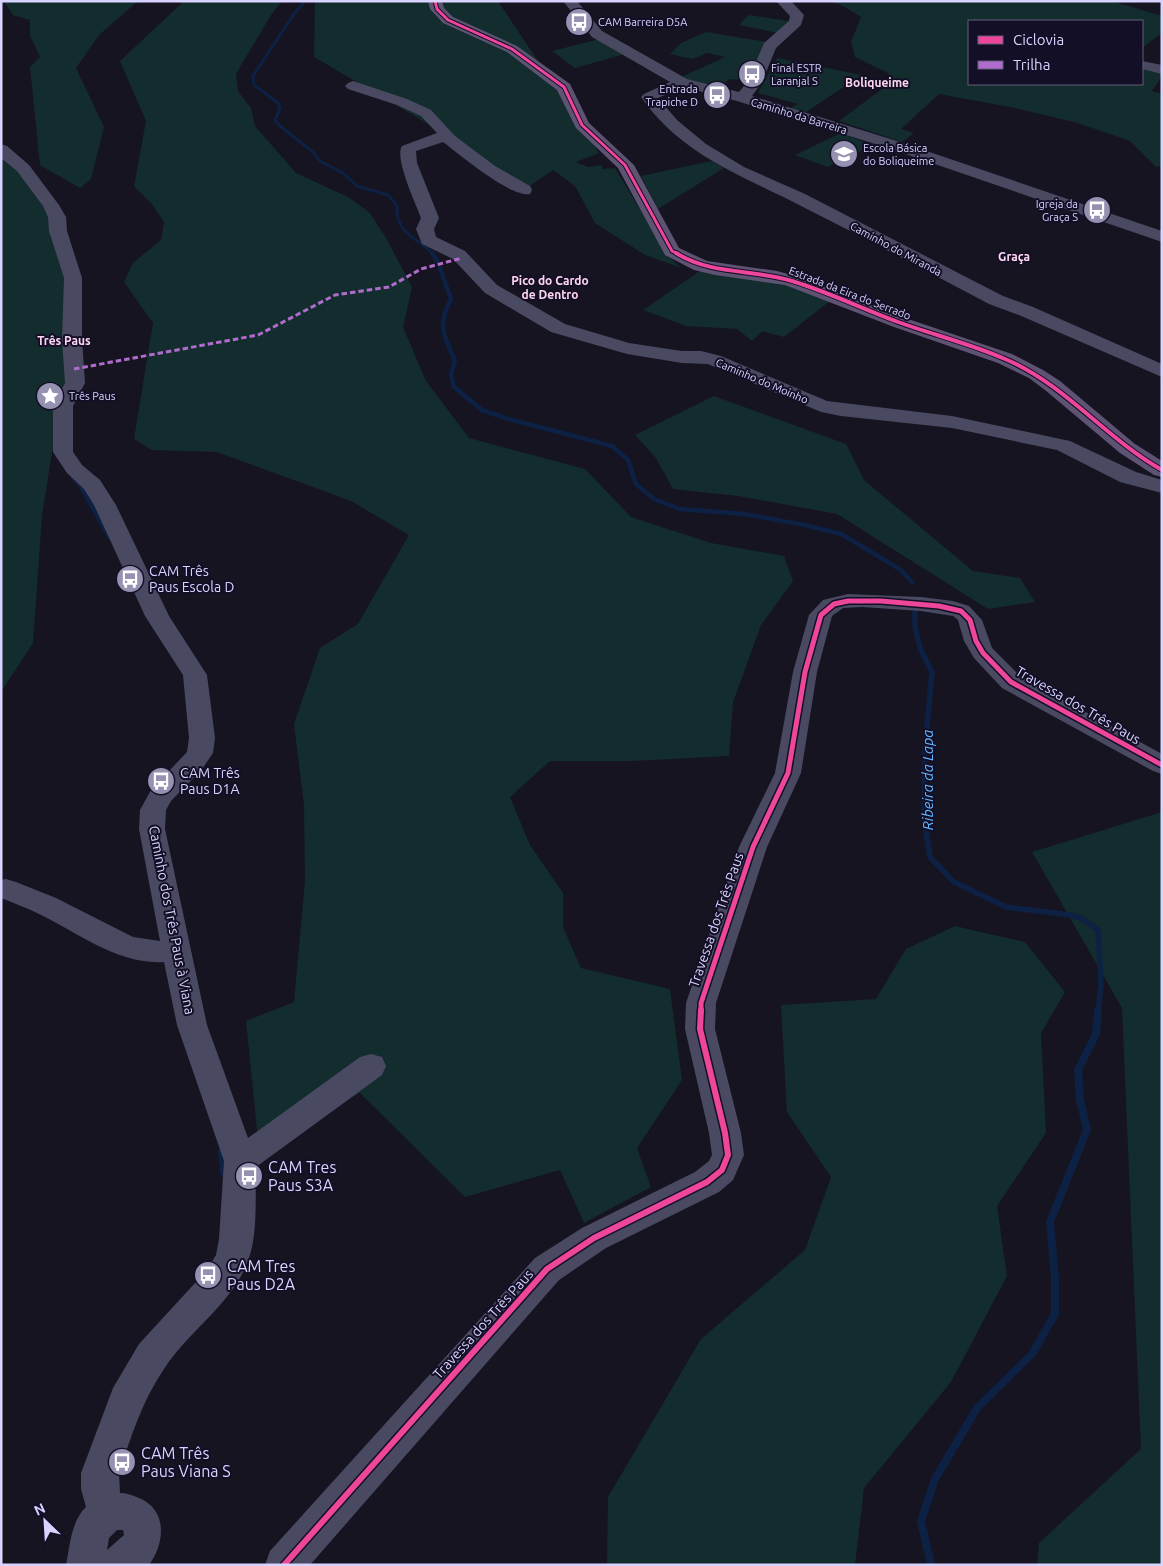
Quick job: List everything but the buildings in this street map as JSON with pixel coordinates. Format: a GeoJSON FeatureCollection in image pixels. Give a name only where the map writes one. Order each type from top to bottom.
{"type":"FeatureCollection","features":[{"type":"Feature","properties":{"kind":"main road","name":"Estrada da Eira do Serrado"},"geometry":{"type":"LineString","coordinates":[[435,1],[437,9],[448,20],[512,49],[564,87],[582,125],[625,165],[672,251],[682,258],[710,268],[790,280],[853,306],[1021,366],[1058,390],[1130,452],[1162,470]]}},
{"type":"Feature","properties":{"kind":"street","name":"Caminho da Barreira"},"geometry":{"type":"LineString","coordinates":[[570,1],[597,34],[682,82],[742,98],[894,146],[1162,237]]}},
{"type":"Feature","properties":{"kind":"street"},"geometry":{"type":"LineString","coordinates":[[742,98],[755,82],[769,46],[796,22],[797,15],[783,1]]}},
{"type":"Feature","properties":{"kind":"street"},"geometry":{"type":"LineString","coordinates":[[1143,65],[1162,70]]}},
{"type":"Feature","properties":{"kind":"street","name":"Caminho do Miranda"},"geometry":{"type":"LineString","coordinates":[[682,82],[649,97],[671,123],[700,148],[738,170],[799,198],[996,300],[1026,311],[1162,371]]}},
{"type":"Feature","properties":{"kind":"street"},"geometry":{"type":"LineString","coordinates":[[353,86],[402,102],[426,113],[447,135],[445,136],[490,169],[524,190]]}},
{"type":"Feature","properties":{"kind":"street","name":"Caminho do Moinho"},"geometry":{"type":"LineString","coordinates":[[445,136],[408,148],[409,163],[430,218],[425,229],[428,240],[459,255],[491,289],[558,328],[627,348],[682,358],[701,357],[714,360],[821,406],[905,418],[952,422],[1064,446],[1128,477],[1162,487]]}},
{"type":"Feature","properties":{"kind":"street","name":"Caminho dos Três Paus à Viana"},"geometry":{"type":"LineString","coordinates":[[1,150],[24,168],[51,205],[57,217],[58,231],[73,278],[72,340],[75,383],[63,406],[63,452],[74,469],[92,486],[106,505],[157,616],[195,675],[202,738],[200,753],[193,763],[160,796],[153,810],[152,830],[192,1025],[240,1162],[236,1239],[232,1258],[219,1281],[152,1356],[126,1400],[100,1473],[100,1493],[108,1514]]}},
{"type":"Feature","properties":{"kind":"street","name":"Travessa dos Três Paus"},"geometry":{"type":"LineString","coordinates":[[284,1565],[547,1269],[594,1238],[707,1182],[722,1170],[728,1156],[725,1133],[700,1029],[701,1003],[753,847],[788,773],[805,672],[821,615],[826,607],[853,599],[900,602],[962,611],[970,619],[976,641],[991,664],[1011,682],[1162,765]]}},
{"type":"Feature","properties":{"kind":"street"},"geometry":{"type":"LineString","coordinates":[[6,890],[46,905],[126,946],[155,952],[176,951]]}},
{"type":"Feature","properties":{"kind":"street"},"geometry":{"type":"LineString","coordinates":[[240,1162],[371,1066]]}},
{"type":"Feature","properties":{"kind":"street"},"geometry":{"type":"LineString","coordinates":[[85,1565],[94,1528],[102,1518],[118,1510],[135,1514],[141,1521],[143,1530],[137,1548],[119,1565]]}},
{"type":"Feature","properties":{"kind":"green space"},"geometry":{"type":"Polygon","coordinates":[[[7,1],[138,1],[99,35],[76,68],[104,127],[91,179],[80,188],[40,165],[30,67],[40,57],[30,36],[30,20],[13,15],[5,3],[7,1]]]}},
{"type":"Feature","properties":{"kind":"green space"},"geometry":{"type":"Polygon","coordinates":[[[184,1],[282,1],[271,15],[236,74],[238,91],[251,108],[255,126],[296,173],[350,198],[370,213],[386,238],[412,287],[403,327],[426,381],[469,438],[585,469],[631,517],[711,543],[784,556],[793,581],[761,625],[733,702],[729,756],[631,761],[550,761],[510,797],[530,845],[563,893],[563,927],[581,968],[670,989],[682,1080],[637,1148],[651,1187],[584,1223],[560,1170],[465,1197],[360,1093],[259,1149],[246,1021],[294,1002],[305,881],[304,805],[294,724],[320,648],[358,624],[409,535],[351,501],[217,452],[152,450],[134,439],[153,323],[124,282],[133,263],[161,240],[164,222],[151,203],[134,186],[146,121],[120,61],[184,1]]]}},
{"type":"Feature","properties":{"kind":"green space"},"geometry":{"type":"Polygon","coordinates":[[[315,1],[498,1],[599,153],[576,162],[588,167],[602,165],[602,169],[615,168],[668,256],[681,268],[645,255],[595,223],[575,186],[553,170],[524,190],[447,135],[314,57],[315,1]]]}},
{"type":"Feature","properties":{"kind":"green space"},"geometry":{"type":"Polygon","coordinates":[[[830,1],[1112,1],[1162,16],[1162,33],[1143,47],[1143,20],[968,20],[968,85],[1143,85],[1143,65],[1162,70],[1162,76],[1152,91],[1162,94],[1162,166],[1156,167],[1130,141],[1078,123],[1015,108],[939,94],[901,129],[914,133],[902,142],[839,121],[890,83],[888,73],[855,57],[851,42],[861,17],[843,6],[830,1]]]}},
{"type":"Feature","properties":{"kind":"green space"},"geometry":{"type":"Polygon","coordinates":[[[748,15],[796,22],[783,34],[739,25],[748,15]]]}},
{"type":"Feature","properties":{"kind":"green space"},"geometry":{"type":"Polygon","coordinates":[[[706,32],[773,43],[755,82],[729,79],[718,92],[677,79],[725,57],[707,53],[692,59],[670,54],[681,43],[706,32]]]}},
{"type":"Feature","properties":{"kind":"green space"},"geometry":{"type":"Polygon","coordinates":[[[600,39],[625,54],[575,68],[552,51],[600,39]]]}},
{"type":"Feature","properties":{"kind":"green space"},"geometry":{"type":"Polygon","coordinates":[[[777,58],[862,75],[800,116],[783,112],[798,104],[758,93],[777,58]]]}},
{"type":"Feature","properties":{"kind":"green space"},"geometry":{"type":"Polygon","coordinates":[[[841,133],[873,145],[828,167],[795,155],[841,133]]]}},
{"type":"Feature","properties":{"kind":"green space"},"geometry":{"type":"Polygon","coordinates":[[[1,149],[51,205],[73,278],[72,340],[63,406],[52,452],[42,516],[33,643],[1,692],[1,149]]]}},
{"type":"Feature","properties":{"kind":"green space"},"geometry":{"type":"Polygon","coordinates":[[[712,161],[724,168],[658,209],[641,176],[712,161]]]}},
{"type":"Feature","properties":{"kind":"green space"},"geometry":{"type":"Polygon","coordinates":[[[700,271],[784,283],[830,301],[784,337],[762,331],[752,341],[737,329],[686,326],[643,310],[700,271]]]}},
{"type":"Feature","properties":{"kind":"green space"},"geometry":{"type":"Polygon","coordinates":[[[714,396],[846,444],[864,480],[973,571],[1020,578],[1035,602],[988,609],[837,514],[738,496],[673,489],[656,458],[635,435],[714,396]]]}},
{"type":"Feature","properties":{"kind":"green space"},"geometry":{"type":"Polygon","coordinates":[[[1162,812],[1162,1565],[1037,1565],[1039,1543],[1141,1449],[1122,1008],[1032,852],[1162,812]]]}},
{"type":"Feature","properties":{"kind":"green space"},"geometry":{"type":"Polygon","coordinates":[[[955,926],[1025,942],[1065,992],[1041,1033],[1046,1133],[997,1206],[1007,1276],[951,1382],[864,1488],[855,1565],[607,1565],[608,1497],[701,1339],[805,1250],[831,1177],[787,1112],[781,1005],[876,999],[906,949],[955,926]]]}},
{"type":"Feature","properties":{"kind":"waterway"},"geometry":{"type":"LineString","coordinates":[[305,1],[294,14],[253,76],[254,85],[278,103],[280,109],[275,120],[279,125],[314,153],[320,161],[343,173],[357,186],[388,195],[397,206],[398,216],[403,229],[432,253]]}},
{"type":"Feature","properties":{"kind":"waterway"},"geometry":{"type":"LineString","coordinates":[[432,253],[437,261]]}},
{"type":"Feature","properties":{"kind":"waterway"},"geometry":{"type":"LineString","coordinates":[[440,268],[451,299],[444,316],[443,330],[455,360],[451,375],[454,387],[482,410],[508,419],[612,446],[628,460],[636,484],[654,499],[680,509],[744,514],[805,525],[841,534],[901,570],[912,582]]}},
{"type":"Feature","properties":{"kind":"waterway"},"geometry":{"type":"LineString","coordinates":[[73,478],[80,485],[110,538]]}},
{"type":"Feature","properties":{"kind":"waterway","name":"Ribeira da Lapa"},"geometry":{"type":"LineString","coordinates":[[915,605],[915,627],[920,648],[932,672],[925,748],[924,818],[930,857],[954,882],[1006,907],[1070,915],[1081,918],[1098,930],[1101,985],[1098,1012]]}},
{"type":"Feature","properties":{"kind":"waterway","name":"Ribeira da Lapa"},"geometry":{"type":"LineString","coordinates":[[931,1565],[921,1521],[935,1479],[977,1408],[1032,1354],[1055,1314],[1055,1278],[1050,1222],[1087,1130],[1080,1100],[1078,1070],[1096,1034],[1098,1010]]}},
{"type":"Feature","properties":{"kind":"waterway"},"geometry":{"type":"LineString","coordinates":[[222,1152],[224,1172]]}},
{"type":"Feature","properties":{"kind":"marked path"},"geometry":{"type":"LineString","coordinates":[[74,369],[258,335],[335,295],[389,287],[421,269],[462,258]]}},
{"type":"Feature","properties":{"kind":"cycle path"},"geometry":{"type":"LineString","coordinates":[[435,1],[437,9],[448,20],[512,49],[564,87],[582,125],[625,165],[672,251],[686,260],[701,266],[761,274],[792,281],[901,323],[1005,358],[1053,385],[1127,448],[1162,470]]}},
{"type":"Feature","properties":{"kind":"cycle path"},"geometry":{"type":"LineString","coordinates":[[284,1565],[547,1269],[594,1238],[707,1182],[722,1170],[728,1155],[725,1133],[700,1029],[701,1003],[753,847],[788,773],[805,672],[821,615],[827,608],[839,602],[862,600],[921,604],[953,608],[961,611],[970,620],[976,641],[983,653],[1011,682],[1162,765]]}},
{"type":"Feature","properties":{"kind":"place","name":"CAM Barreira D5A"},"geometry":{"type":"Point","coordinates":[579,22]}},
{"type":"Feature","properties":{"kind":"place","name":"Final ESTR Laranjal S"},"geometry":{"type":"Point","coordinates":[752,74]}},
{"type":"Feature","properties":{"kind":"place","name":"Entrada Trapiche D"},"geometry":{"type":"Point","coordinates":[717,95]}},
{"type":"Feature","properties":{"kind":"place","name":"Escola Básica do Boliqueime"},"geometry":{"type":"Point","coordinates":[844,154]}},
{"type":"Feature","properties":{"kind":"place","name":"Igreja da Graça S"},"geometry":{"type":"Point","coordinates":[1097,210]}},
{"type":"Feature","properties":{"kind":"place","name":"Três Paus"},"geometry":{"type":"Point","coordinates":[50,396]}},
{"type":"Feature","properties":{"kind":"place","name":"CAM Três Paus Escola D"},"geometry":{"type":"Point","coordinates":[130,579]}},
{"type":"Feature","properties":{"kind":"place","name":"CAM Três Paus D1A"},"geometry":{"type":"Point","coordinates":[161,781]}},
{"type":"Feature","properties":{"kind":"place","name":"CAM Tres Paus S3A"},"geometry":{"type":"Point","coordinates":[249,1176]}},
{"type":"Feature","properties":{"kind":"place","name":"CAM Tres Paus D2A"},"geometry":{"type":"Point","coordinates":[208,1275]}},
{"type":"Feature","properties":{"kind":"place","name":"CAM Três Paus Viana S"},"geometry":{"type":"Point","coordinates":[122,1462]}},
{"type":"Feature","properties":{"kind":"district","name":"Boliqueime"},"geometry":{"type":"Point","coordinates":[877,82]}},
{"type":"Feature","properties":{"kind":"district","name":"Graça"},"geometry":{"type":"Point","coordinates":[1014,256]}},
{"type":"Feature","properties":{"kind":"district","name":"Pico do Cardo de Dentro"},"geometry":{"type":"Point","coordinates":[550,287]}},
{"type":"Feature","properties":{"kind":"district","name":"Três Paus"},"geometry":{"type":"Point","coordinates":[64,340]}}]}
